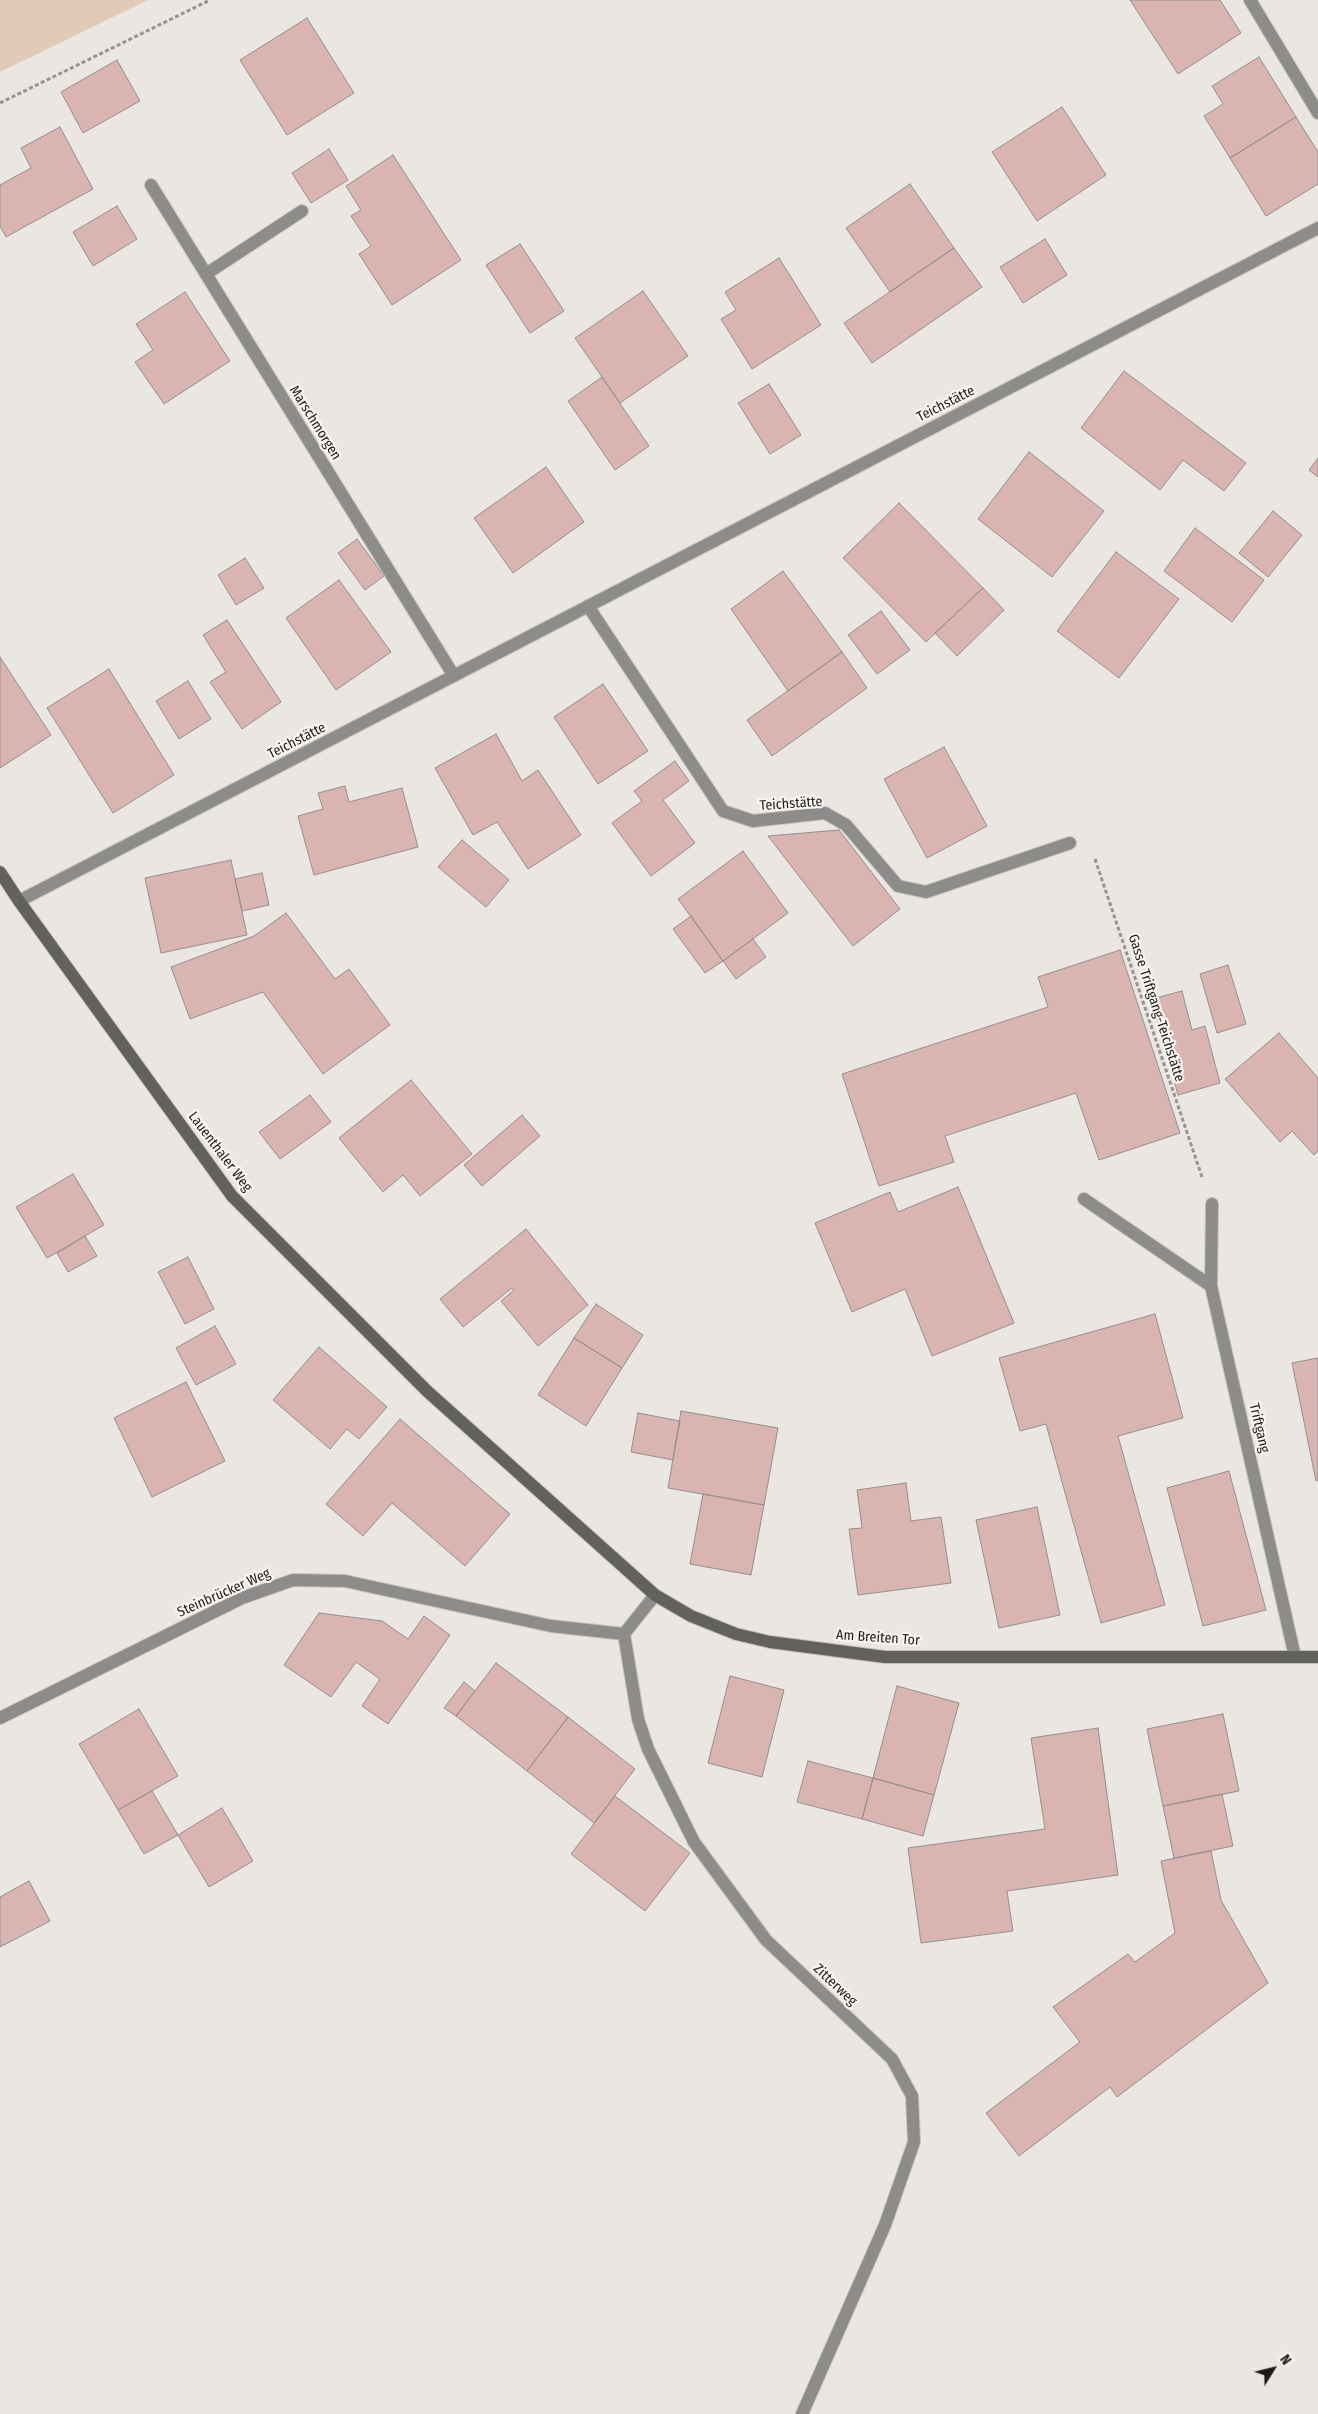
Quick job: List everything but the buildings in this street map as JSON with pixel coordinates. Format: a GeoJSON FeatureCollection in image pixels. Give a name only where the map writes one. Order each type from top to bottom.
{"type":"FeatureCollection","features":[{"type":"Feature","properties":{"kind":"street"},"geometry":{"type":"LineString","coordinates":[[1250,0],[1318,113]]}},
{"type":"Feature","properties":{"kind":"street","name":"Marschmorgen"},"geometry":{"type":"LineString","coordinates":[[152,185],[454,676]]}},
{"type":"Feature","properties":{"kind":"street"},"geometry":{"type":"LineString","coordinates":[[206,274],[302,211]]}},
{"type":"Feature","properties":{"kind":"street","name":"Teichstätte"},"geometry":{"type":"LineString","coordinates":[[19,901],[1318,228]]}},
{"type":"Feature","properties":{"kind":"street","name":"Teichstätte"},"geometry":{"type":"LineString","coordinates":[[588,606],[723,810],[753,821],[825,813],[846,825],[898,886],[926,892],[1070,843]]}},
{"type":"Feature","properties":{"kind":"street","name":"Lauenthaler Weg"},"geometry":{"type":"LineString","coordinates":[[0,872],[232,1196],[427,1392],[500,1456]]}},
{"type":"Feature","properties":{"kind":"street"},"geometry":{"type":"LineString","coordinates":[[1084,1198],[1211,1286]]}},
{"type":"Feature","properties":{"kind":"street","name":"Triftgang"},"geometry":{"type":"LineString","coordinates":[[1212,1204],[1211,1286],[1295,1657]]}},
{"type":"Feature","properties":{"kind":"street","name":"Am Breiten Tor"},"geometry":{"type":"LineString","coordinates":[[500,1456],[656,1595],[691,1616],[736,1634],[770,1642],[885,1657],[1318,1657]]}},
{"type":"Feature","properties":{"kind":"street","name":"Steinbrücker Weg"},"geometry":{"type":"LineString","coordinates":[[0,1718],[242,1598],[293,1580],[345,1581],[551,1626],[624,1634]]}},
{"type":"Feature","properties":{"kind":"street"},"geometry":{"type":"LineString","coordinates":[[624,1634],[656,1595]]}},
{"type":"Feature","properties":{"kind":"street","name":"Zitterweg"},"geometry":{"type":"LineString","coordinates":[[624,1634],[638,1719],[648,1750],[694,1842],[766,1940],[892,2059],[912,2096],[914,2142],[885,2225],[802,2414]]}},
{"type":"Feature","properties":{"kind":"path"},"geometry":{"type":"LineString","coordinates":[[0,103],[210,0]]}},
{"type":"Feature","properties":{"kind":"path","name":"Gasse Triftgang-Teichstätte"},"geometry":{"type":"LineString","coordinates":[[1070,843],[1087,836],[1192,1153],[1212,1204]]}},
{"type":"Feature","properties":{"kind":"shaded area"},"geometry":{"type":"Polygon","coordinates":[[[0,0],[148,0],[0,72],[0,0]]]}}]}
